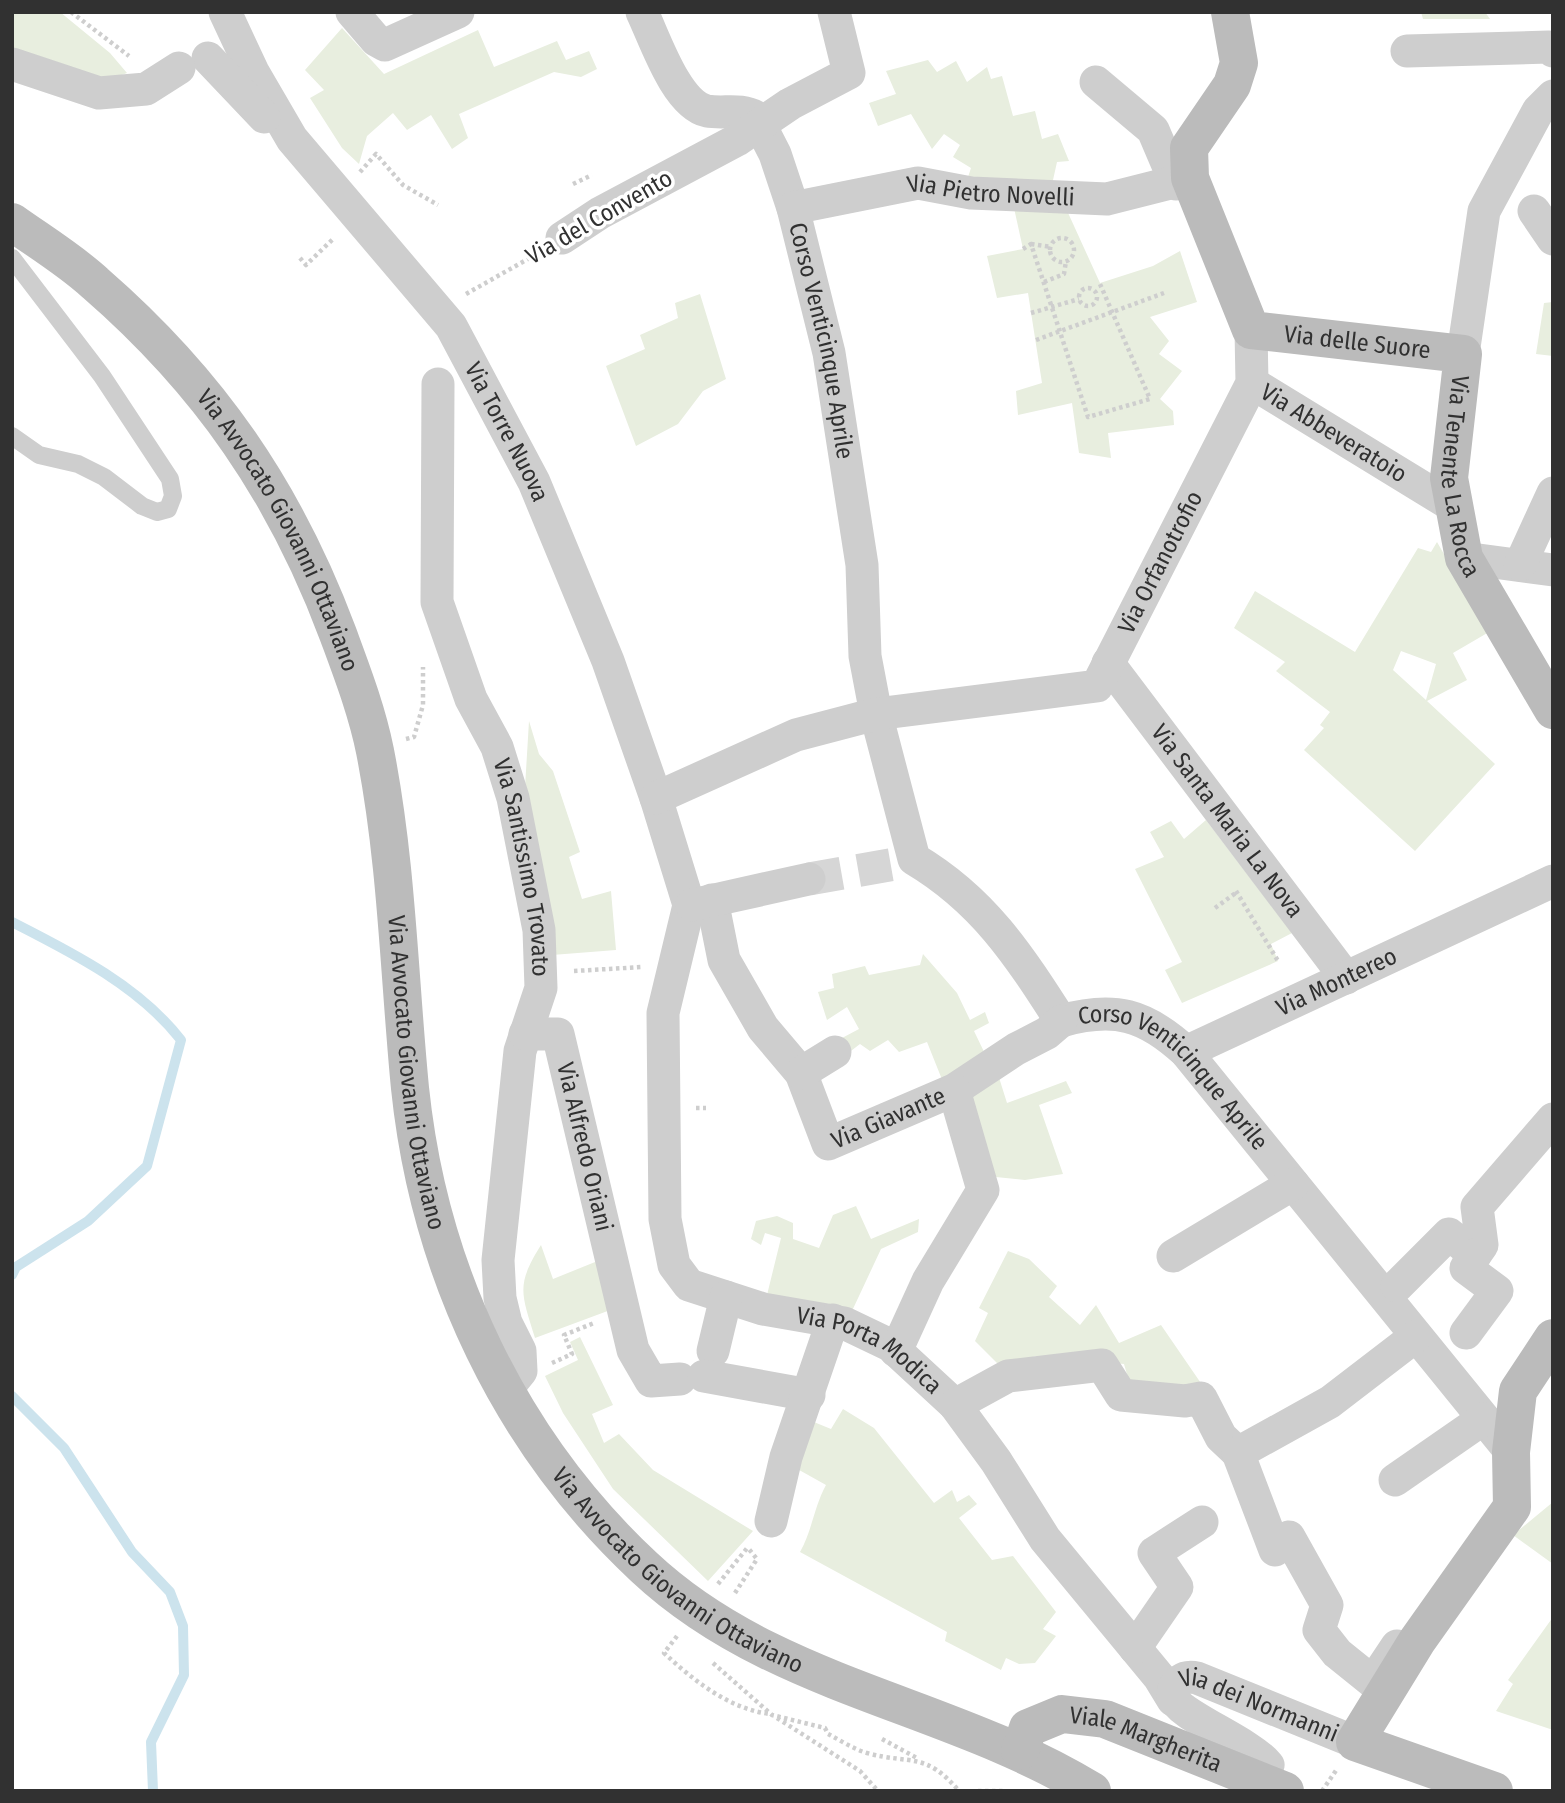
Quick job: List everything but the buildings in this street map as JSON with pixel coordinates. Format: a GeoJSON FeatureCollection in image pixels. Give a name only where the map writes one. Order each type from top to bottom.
{"type":"FeatureCollection","features":[{"type":"Feature","properties":{"kind":"street","name":"Via Torre Nuova"},"geometry":{"type":"LineString","coordinates":[[225,12],[253,72],[292,139],[451,326],[534,482],[608,661],[656,798],[724,960],[740,991]]}},
{"type":"Feature","properties":{"kind":"street"},"geometry":{"type":"LineString","coordinates":[[352,12],[376,40],[385,45],[458,12]]}},
{"type":"Feature","properties":{"kind":"street"},"geometry":{"type":"LineString","coordinates":[[642,12],[687,99],[705,110],[749,113],[761,124]]}},
{"type":"Feature","properties":{"kind":"street","name":"Via del Convento"},"geometry":{"type":"LineString","coordinates":[[562,238],[600,213],[849,73],[834,12]]}},
{"type":"Feature","properties":{"kind":"street","name":"Via Orfanotrofio"},"geometry":{"type":"LineString","coordinates":[[656,798],[796,735],[876,714],[1097,686],[1252,383],[1251,330],[1183,181],[1189,148],[1232,85],[1239,63],[1230,12]]}},
{"type":"Feature","properties":{"kind":"street"},"geometry":{"type":"LineString","coordinates":[[1407,51],[1538,49]]}},
{"type":"Feature","properties":{"kind":"street"},"geometry":{"type":"LineString","coordinates":[[12,64],[99,93],[131,93],[182,69],[292,139]]}},
{"type":"Feature","properties":{"kind":"street"},"geometry":{"type":"LineString","coordinates":[[1096,82],[1153,130],[1183,181]]}},
{"type":"Feature","properties":{"kind":"street","name":"Via Tenente La Rocca"},"geometry":{"type":"LineString","coordinates":[[1553,96],[1538,111],[1521,191],[1484,211],[1463,354],[1449,478],[1452,506],[1464,558],[1553,710]]}},
{"type":"Feature","properties":{"kind":"street","name":"Corso Venticinque Aprile"},"geometry":{"type":"LineString","coordinates":[[761,124],[793,208],[829,353],[862,565],[865,656],[905,862],[944,877],[1004,934],[1061,1021],[1089,1013],[1137,1017],[1165,1032],[1186,1052],[1511,1452]]}},
{"type":"Feature","properties":{"kind":"street","name":"Via Pietro Novelli"},"geometry":{"type":"LineString","coordinates":[[793,208],[918,183],[971,193],[1107,199],[1183,181]]}},
{"type":"Feature","properties":{"kind":"street"},"geometry":{"type":"LineString","coordinates":[[1521,191],[1553,239]]}},
{"type":"Feature","properties":{"kind":"street","name":"Via Avvocato Giovanni Ottaviano"},"geometry":{"type":"LineString","coordinates":[[12,222],[91,279],[158,341],[218,408],[282,507],[323,593],[358,687],[374,747],[393,859],[411,1092],[435,1220],[453,1281],[504,1392],[549,1460],[586,1506],[645,1569],[715,1605],[822,1678],[1020,1751],[1092,1791]]}},
{"type":"Feature","properties":{"kind":"street","name":"Via delle Suore"},"geometry":{"type":"LineString","coordinates":[[1251,330],[1463,354]]}},
{"type":"Feature","properties":{"kind":"street","name":"Via Abbeveratoio"},"geometry":{"type":"LineString","coordinates":[[1252,383],[1452,506]]}},
{"type":"Feature","properties":{"kind":"street","name":"Via Santissimo Trovato"},"geometry":{"type":"LineString","coordinates":[[438,384],[437,602],[471,699],[497,747],[513,798],[539,930],[541,988],[520,1051],[498,1260],[500,1298],[506,1324],[520,1351]]}},
{"type":"Feature","properties":{"kind":"street"},"geometry":{"type":"LineString","coordinates":[[1520,565],[1553,493]]}},
{"type":"Feature","properties":{"kind":"street"},"geometry":{"type":"LineString","coordinates":[[1464,558],[1553,570]]}},
{"type":"Feature","properties":{"kind":"street","name":"Via Santa Maria La Nova"},"geometry":{"type":"LineString","coordinates":[[1108,663],[1346,978]]}},
{"type":"Feature","properties":{"kind":"street"},"geometry":{"type":"LineString","coordinates":[[701,903],[810,880]]}},
{"type":"Feature","properties":{"kind":"street","name":"Via Montereo"},"geometry":{"type":"LineString","coordinates":[[1186,1052],[1553,881]]}},
{"type":"Feature","properties":{"kind":"street","name":"Via Porta Modica"},"geometry":{"type":"LineString","coordinates":[[701,903],[663,1013],[665,1219],[674,1265],[689,1284],[763,1309],[833,1320],[890,1345],[897,1351],[955,1405],[996,1461],[1045,1539],[1135,1648],[1173,1700]]}},
{"type":"Feature","properties":{"kind":"street","name":"Via Giavante"},"geometry":{"type":"LineString","coordinates":[[740,991],[763,1028],[801,1073],[828,1144],[954,1090],[1016,1049],[1047,1033],[1061,1021]]}},
{"type":"Feature","properties":{"kind":"street","name":"Via Alfredo Oriani"},"geometry":{"type":"LineString","coordinates":[[525,1034],[558,1034],[633,1350],[651,1381],[699,1369],[809,1395]]}},
{"type":"Feature","properties":{"kind":"street"},"geometry":{"type":"LineString","coordinates":[[801,1073],[835,1052]]}},
{"type":"Feature","properties":{"kind":"street"},"geometry":{"type":"LineString","coordinates":[[897,1351],[928,1281],[983,1189],[954,1090]]}},
{"type":"Feature","properties":{"kind":"street"},"geometry":{"type":"LineString","coordinates":[[1466,1333],[1497,1291],[1466,1268],[1478,1243],[1477,1207],[1553,1119]]}},
{"type":"Feature","properties":{"kind":"street"},"geometry":{"type":"LineString","coordinates":[[1172,1256],[1293,1184]]}},
{"type":"Feature","properties":{"kind":"street"},"geometry":{"type":"LineString","coordinates":[[1397,1286],[1449,1234],[1478,1243]]}},
{"type":"Feature","properties":{"kind":"street"},"geometry":{"type":"LineString","coordinates":[[699,1369],[726,1297]]}},
{"type":"Feature","properties":{"kind":"street"},"geometry":{"type":"LineString","coordinates":[[771,1521],[786,1458],[833,1320]]}},
{"type":"Feature","properties":{"kind":"street"},"geometry":{"type":"LineString","coordinates":[[1238,1453],[1330,1402],[1416,1336]]}},
{"type":"Feature","properties":{"kind":"street"},"geometry":{"type":"LineString","coordinates":[[1511,1452],[1518,1391],[1553,1338]]}},
{"type":"Feature","properties":{"kind":"street"},"geometry":{"type":"LineString","coordinates":[[504,1392],[521,1371],[520,1351]]}},
{"type":"Feature","properties":{"kind":"street"},"geometry":{"type":"LineString","coordinates":[[955,1405],[1008,1376],[1102,1364],[1121,1395],[1185,1401],[1201,1398],[1221,1437],[1238,1453],[1275,1550],[1289,1536],[1327,1605],[1319,1630],[1337,1653],[1373,1682],[1399,1644],[1417,1641]]}},
{"type":"Feature","properties":{"kind":"street"},"geometry":{"type":"LineString","coordinates":[[1395,1480],[1483,1419]]}},
{"type":"Feature","properties":{"kind":"street","name":"Via dei Normanni"},"geometry":{"type":"LineString","coordinates":[[1273,1787],[1268,1765],[1246,1744],[1180,1709],[1173,1700],[1172,1692],[1177,1682],[1193,1677],[1355,1742],[1417,1641],[1512,1507],[1511,1452]]}},
{"type":"Feature","properties":{"kind":"street"},"geometry":{"type":"LineString","coordinates":[[1135,1648],[1177,1587],[1154,1553],[1202,1522]]}},
{"type":"Feature","properties":{"kind":"street","name":"Viale Margherita"},"geometry":{"type":"LineString","coordinates":[[1020,1751],[1028,1728],[1062,1714],[1105,1719],[1273,1787]]}},
{"type":"Feature","properties":{"kind":"street"},"geometry":{"type":"LineString","coordinates":[[1355,1742],[1494,1791]]}},
{"type":"Feature","properties":{"kind":"lane"},"geometry":{"type":"LineString","coordinates":[[12,258],[102,376],[170,479],[173,496],[168,509],[157,512],[142,506],[104,477],[78,464],[39,455],[12,436]]}},
{"type":"Feature","properties":{"kind":"path"},"geometry":{"type":"LineString","coordinates":[[71,12],[120,48],[182,69]]}},
{"type":"Feature","properties":{"kind":"path"},"geometry":{"type":"LineString","coordinates":[[340,193],[376,154],[403,185],[438,205]]}},
{"type":"Feature","properties":{"kind":"path"},"geometry":{"type":"LineString","coordinates":[[573,184],[592,175]]}},
{"type":"Feature","properties":{"kind":"path"},"geometry":{"type":"LineString","coordinates":[[300,258],[306,265],[338,233]]}},
{"type":"Feature","properties":{"kind":"path","name":"Via del Convento"},"geometry":{"type":"LineString","coordinates":[[438,311],[562,238]]}},
{"type":"Feature","properties":{"kind":"path"},"geometry":{"type":"LineString","coordinates":[[1044,282],[1064,275],[1066,261],[1074,251],[1070,241],[1059,239],[1051,247]]}},
{"type":"Feature","properties":{"kind":"path"},"geometry":{"type":"LineString","coordinates":[[1023,249],[1031,244],[1051,247]]}},
{"type":"Feature","properties":{"kind":"path"},"geometry":{"type":"LineString","coordinates":[[1031,244],[1088,417],[1150,399],[1100,284]]}},
{"type":"Feature","properties":{"kind":"path"},"geometry":{"type":"LineString","coordinates":[[1051,247],[1055,259],[1066,261]]}},
{"type":"Feature","properties":{"kind":"path"},"geometry":{"type":"LineString","coordinates":[[1086,288],[1098,295],[1096,304],[1089,307],[1079,299],[1080,293],[1086,288]]}},
{"type":"Feature","properties":{"kind":"path"},"geometry":{"type":"LineString","coordinates":[[1036,340],[1164,293]]}},
{"type":"Feature","properties":{"kind":"path"},"geometry":{"type":"LineString","coordinates":[[1031,313],[1079,299]]}},
{"type":"Feature","properties":{"kind":"path"},"geometry":{"type":"LineString","coordinates":[[1215,908],[1245,887]]}},
{"type":"Feature","properties":{"kind":"path"},"geometry":{"type":"LineString","coordinates":[[562,972],[644,967]]}},
{"type":"Feature","properties":{"kind":"path"},"geometry":{"type":"LineString","coordinates":[[520,1351],[544,1343],[551,1363],[572,1354],[564,1335],[624,1311]]}},
{"type":"Feature","properties":{"kind":"path"},"geometry":{"type":"LineString","coordinates":[[748,1548],[757,1559],[715,1605],[748,1548]]}},
{"type":"Feature","properties":{"kind":"path"},"geometry":{"type":"LineString","coordinates":[[678,1635],[664,1653],[691,1678],[732,1702],[825,1728],[828,1734],[863,1752],[920,1760],[942,1771],[959,1791]]}},
{"type":"Feature","properties":{"kind":"path"},"geometry":{"type":"LineString","coordinates":[[720,1671],[772,1715],[860,1771],[878,1791]]}},
{"type":"Feature","properties":{"kind":"path"},"geometry":{"type":"LineString","coordinates":[[978,1791],[1005,1791]]}},
{"type":"Feature","properties":{"kind":"green space"},"geometry":{"type":"Polygon","coordinates":[[[12,12],[60,12],[110,53],[127,73],[103,82],[12,57],[12,12]]]}},
{"type":"Feature","properties":{"kind":"green space"},"geometry":{"type":"Polygon","coordinates":[[[1421,12],[1485,12],[1490,19],[1423,19],[1421,12]]]}},
{"type":"Feature","properties":{"kind":"green space"},"geometry":{"type":"Polygon","coordinates":[[[342,28],[384,74],[478,30],[494,67],[557,41],[566,60],[589,51],[597,69],[581,77],[554,72],[459,114],[468,138],[452,149],[431,115],[407,130],[393,113],[367,136],[359,164],[342,148],[310,98],[324,90],[305,70],[342,28]]]}},
{"type":"Feature","properties":{"kind":"green space"},"geometry":{"type":"Polygon","coordinates":[[[928,60],[937,72],[956,61],[967,82],[987,67],[991,79],[1002,76],[1013,116],[1035,111],[1042,139],[1058,134],[1069,161],[1057,162],[1051,189],[966,183],[971,168],[953,157],[960,145],[944,134],[932,149],[911,114],[878,126],[869,103],[896,94],[886,71],[928,60]]]}},
{"type":"Feature","properties":{"kind":"green space"},"geometry":{"type":"Polygon","coordinates":[[[1064,204],[1100,283],[1153,266],[1180,251],[1197,302],[1150,317],[1169,341],[1159,354],[1182,371],[1160,399],[1173,411],[1174,425],[1108,433],[1111,458],[1079,453],[1072,403],[1018,415],[1016,391],[1042,383],[1028,293],[997,298],[987,256],[1023,249],[1014,208],[1064,204]]]}},
{"type":"Feature","properties":{"kind":"green space"},"geometry":{"type":"Polygon","coordinates":[[[700,294],[726,379],[703,391],[678,424],[636,446],[606,366],[645,349],[640,335],[678,318],[675,303],[700,294]]]}},
{"type":"Feature","properties":{"kind":"green space"},"geometry":{"type":"Polygon","coordinates":[[[1553,302],[1553,356],[1536,354],[1544,303],[1553,302]]]}},
{"type":"Feature","properties":{"kind":"green space"},"geometry":{"type":"Polygon","coordinates":[[[1437,542],[1489,632],[1453,653],[1467,680],[1427,701],[1495,764],[1415,851],[1304,750],[1324,728],[1320,725],[1330,712],[1276,671],[1285,662],[1234,628],[1255,591],[1355,652],[1418,548],[1431,552],[1437,542]],[[1401,651],[1393,670],[1426,700],[1436,664],[1401,651]]]}},
{"type":"Feature","properties":{"kind":"green space"},"geometry":{"type":"Polygon","coordinates":[[[529,721],[539,754],[553,771],[580,852],[569,857],[582,899],[611,891],[616,950],[552,955],[524,804],[529,721]]]}},
{"type":"Feature","properties":{"kind":"green space"},"geometry":{"type":"Polygon","coordinates":[[[1206,820],[1292,933],[1271,944],[1278,961],[1182,1003],[1165,970],[1182,962],[1135,869],[1164,857],[1150,832],[1171,821],[1184,839],[1206,820]]]}},
{"type":"Feature","properties":{"kind":"green space"},"geometry":{"type":"Polygon","coordinates":[[[923,954],[957,993],[970,1020],[985,1012],[989,1023],[974,1031],[987,1058],[945,1087],[927,1042],[899,1052],[888,1040],[870,1051],[860,1044],[847,1054],[842,1038],[859,1029],[847,1007],[827,1020],[818,992],[834,988],[832,974],[865,966],[869,975],[920,965],[923,954]]]}},
{"type":"Feature","properties":{"kind":"green space"},"geometry":{"type":"Polygon","coordinates":[[[996,1068],[1007,1103],[1066,1081],[1072,1093],[1039,1105],[1063,1174],[1025,1180],[986,1176],[964,1091],[996,1068]]]}},
{"type":"Feature","properties":{"kind":"green space"},"geometry":{"type":"Polygon","coordinates":[[[856,1206],[871,1239],[919,1219],[918,1232],[881,1249],[852,1311],[767,1295],[781,1238],[765,1233],[761,1245],[751,1239],[756,1221],[777,1216],[793,1223],[793,1239],[819,1248],[833,1215],[856,1206]]]}},
{"type":"Feature","properties":{"kind":"green space"},"geometry":{"type":"Polygon","coordinates":[[[541,1245],[553,1279],[600,1260],[613,1309],[535,1338],[523,1290],[528,1270],[541,1245]]]}},
{"type":"Feature","properties":{"kind":"green space"},"geometry":{"type":"Polygon","coordinates":[[[1008,1251],[1029,1259],[1057,1286],[1049,1297],[1080,1325],[1096,1305],[1119,1343],[1161,1325],[1207,1392],[1131,1388],[1124,1364],[1036,1356],[1001,1367],[975,1341],[988,1313],[979,1308],[1008,1251]]]}},
{"type":"Feature","properties":{"kind":"green space"},"geometry":{"type":"Polygon","coordinates":[[[580,1337],[613,1405],[592,1414],[604,1443],[619,1434],[653,1470],[753,1531],[708,1581],[613,1489],[563,1413],[545,1376],[578,1360],[570,1342],[580,1337]]]}},
{"type":"Feature","properties":{"kind":"green space"},"geometry":{"type":"Polygon","coordinates":[[[843,1409],[874,1428],[934,1503],[952,1490],[957,1502],[969,1495],[977,1504],[959,1518],[992,1560],[1013,1556],[1056,1612],[1043,1629],[1056,1636],[1035,1663],[1019,1664],[1006,1658],[1001,1670],[945,1641],[947,1632],[800,1552],[826,1485],[792,1466],[809,1420],[831,1429],[843,1409]]]}},
{"type":"Feature","properties":{"kind":"green space"},"geometry":{"type":"Polygon","coordinates":[[[1553,1502],[1553,1564],[1513,1535],[1553,1502]]]}},
{"type":"Feature","properties":{"kind":"green space"},"geometry":{"type":"Polygon","coordinates":[[[1553,1617],[1553,1730],[1496,1711],[1513,1684],[1508,1680],[1553,1617]]]}},
{"type":"Feature","properties":{"kind":"waterway"},"geometry":{"type":"LineString","coordinates":[[12,922],[104,972],[145,1003],[181,1040],[147,1166],[88,1221],[16,1267],[12,1275]]}},
{"type":"Feature","properties":{"kind":"waterway"},"geometry":{"type":"LineString","coordinates":[[12,1396],[64,1448],[132,1552],[170,1592],[183,1626],[184,1675],[151,1742],[153,1791]]}},
{"type":"Feature","properties":{"kind":"tunnel"},"geometry":{"type":"LineString","coordinates":[[809,879],[895,864]]}}]}
